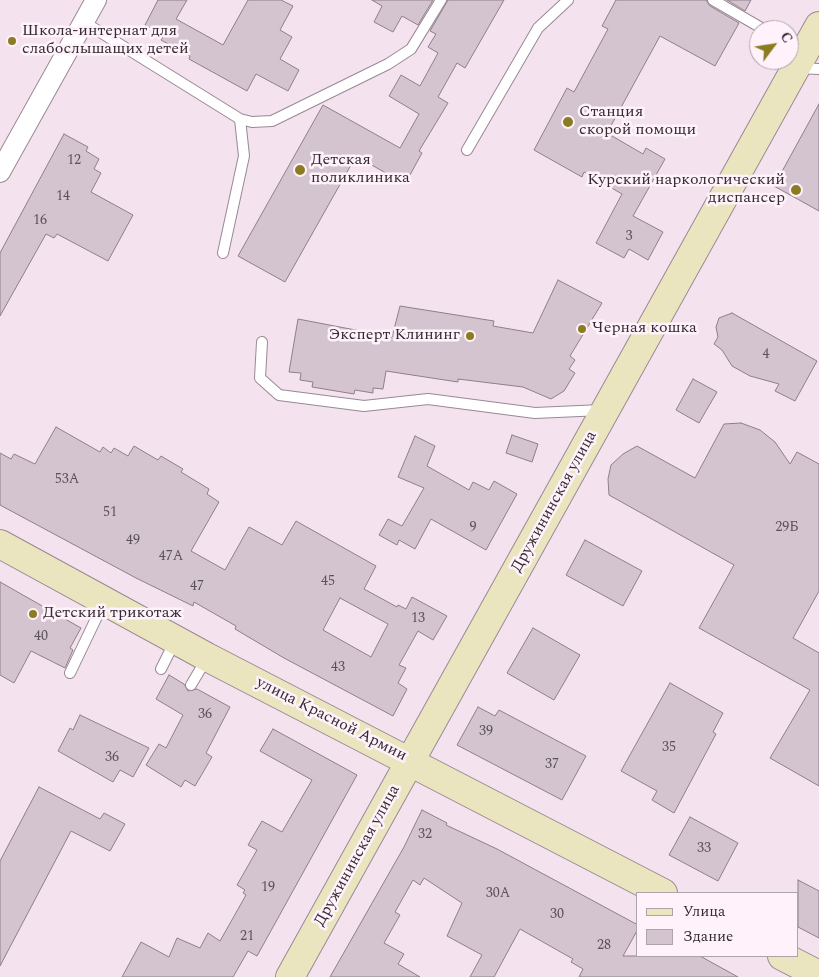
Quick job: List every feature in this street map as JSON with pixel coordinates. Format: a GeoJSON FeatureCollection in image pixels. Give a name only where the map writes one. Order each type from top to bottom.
{"type":"FeatureCollection","features":[{"type":"Feature","properties":{"kind":"street"},"geometry":{"type":"LineString","coordinates":[[0,172],[96,0]]}},
{"type":"Feature","properties":{"kind":"street","name":"Дружининская улица"},"geometry":{"type":"LineString","coordinates":[[290,977],[606,409],[804,60],[819,26]]}},
{"type":"Feature","properties":{"kind":"street","name":"улица Красной Армии"},"geometry":{"type":"LineString","coordinates":[[0,544],[176,641],[661,892]]}},
{"type":"Feature","properties":{"kind":"street"},"geometry":{"type":"LineString","coordinates":[[784,957],[819,975]]}},
{"type":"Feature","properties":{"kind":"lane"},"geometry":{"type":"LineString","coordinates":[[84,22],[240,119],[252,122],[272,120],[388,64],[412,48],[441,0]]}},
{"type":"Feature","properties":{"kind":"lane"},"geometry":{"type":"LineString","coordinates":[[467,150],[538,28],[568,0]]}},
{"type":"Feature","properties":{"kind":"lane"},"geometry":{"type":"LineString","coordinates":[[713,0],[749,21]]}},
{"type":"Feature","properties":{"kind":"lane"},"geometry":{"type":"LineString","coordinates":[[223,253],[244,156],[240,119]]}},
{"type":"Feature","properties":{"kind":"lane"},"geometry":{"type":"LineString","coordinates":[[262,342],[260,378],[279,395],[364,406],[428,399],[535,413],[606,409]]}},
{"type":"Feature","properties":{"kind":"lane"},"geometry":{"type":"LineString","coordinates":[[70,673],[104,602]]}},
{"type":"Feature","properties":{"kind":"lane"},"geometry":{"type":"LineString","coordinates":[[161,669],[176,641]]}},
{"type":"Feature","properties":{"kind":"lane"},"geometry":{"type":"LineString","coordinates":[[191,686],[207,657]]}},
{"type":"Feature","properties":{"kind":"building"},"geometry":{"type":"Polygon","coordinates":[[[158,0],[187,0],[176,19],[223,45],[248,0],[281,0],[293,6],[280,30],[292,37],[280,59],[299,70],[288,91],[256,74],[247,91],[189,59],[190,56],[161,40],[164,35],[145,25],[158,0]]]}},
{"type":"Feature","properties":{"kind":"building"},"geometry":{"type":"Polygon","coordinates":[[[372,0],[433,0],[418,25],[402,16],[393,32],[374,22],[382,6],[372,0]]]}},
{"type":"Feature","properties":{"kind":"building"},"geometry":{"type":"Polygon","coordinates":[[[448,0],[504,0],[465,68],[457,63],[438,97],[448,103],[419,151],[422,153],[405,184],[356,156],[285,282],[238,256],[323,105],[400,148],[419,114],[389,96],[401,75],[420,86],[438,53],[428,47],[436,34],[430,31],[448,0]]]}},
{"type":"Feature","properties":{"kind":"building"},"geometry":{"type":"Polygon","coordinates":[[[616,0],[706,0],[710,6],[739,23],[715,66],[660,36],[607,133],[643,154],[646,148],[665,159],[633,216],[663,232],[648,260],[629,249],[624,258],[596,243],[622,194],[584,172],[582,177],[534,150],[567,88],[574,92],[608,29],[602,26],[616,0]]]}},
{"type":"Feature","properties":{"kind":"building"},"geometry":{"type":"Polygon","coordinates":[[[727,0],[751,0],[745,11],[727,0]]]}},
{"type":"Feature","properties":{"kind":"building"},"geometry":{"type":"Polygon","coordinates":[[[819,104],[819,211],[774,186],[819,104]]]}},
{"type":"Feature","properties":{"kind":"building"},"geometry":{"type":"Polygon","coordinates":[[[64,134],[88,147],[86,151],[99,159],[94,169],[101,173],[91,192],[133,215],[108,261],[57,234],[54,238],[46,234],[0,316],[0,253],[64,134]]]}},
{"type":"Feature","properties":{"kind":"building"},"geometry":{"type":"Polygon","coordinates":[[[558,280],[602,303],[570,356],[575,360],[569,369],[575,373],[564,391],[551,399],[523,387],[458,379],[458,382],[386,371],[383,389],[373,388],[373,393],[355,390],[354,394],[312,387],[313,382],[300,380],[301,373],[289,372],[298,319],[392,337],[400,306],[494,321],[493,326],[533,333],[558,280]]]}},
{"type":"Feature","properties":{"kind":"building"},"geometry":{"type":"Polygon","coordinates":[[[732,313],[817,361],[795,401],[775,391],[779,384],[750,376],[732,366],[722,350],[714,344],[718,337],[716,327],[719,318],[732,313]]]}},
{"type":"Feature","properties":{"kind":"building"},"geometry":{"type":"Polygon","coordinates":[[[693,379],[717,392],[699,423],[676,410],[693,379]]]}},
{"type":"Feature","properties":{"kind":"building"},"geometry":{"type":"Polygon","coordinates":[[[741,423],[760,430],[775,442],[790,464],[797,452],[819,464],[819,591],[793,638],[819,653],[819,786],[770,758],[810,690],[699,628],[734,565],[609,495],[608,479],[611,465],[623,454],[637,446],[695,478],[724,424],[741,423]]]}},
{"type":"Feature","properties":{"kind":"building"},"geometry":{"type":"Polygon","coordinates":[[[56,427],[100,452],[103,447],[111,453],[114,448],[128,456],[134,446],[158,460],[161,456],[183,469],[181,472],[209,489],[207,494],[219,502],[191,551],[225,570],[249,527],[282,545],[296,521],[376,566],[364,589],[397,607],[398,605],[406,609],[412,597],[447,616],[433,640],[418,631],[399,665],[406,668],[398,683],[407,689],[393,716],[284,658],[235,629],[236,626],[194,602],[193,606],[136,578],[0,505],[0,453],[11,459],[14,454],[35,464],[56,427]],[[340,598],[323,630],[371,657],[388,624],[340,598]]]}},
{"type":"Feature","properties":{"kind":"building"},"geometry":{"type":"Polygon","coordinates":[[[512,435],[538,444],[532,462],[506,453],[512,435]]]}},
{"type":"Feature","properties":{"kind":"building"},"geometry":{"type":"Polygon","coordinates":[[[415,436],[435,446],[427,466],[469,490],[473,482],[489,490],[494,481],[517,494],[486,550],[431,519],[415,549],[399,540],[397,545],[379,535],[388,519],[402,526],[424,488],[398,477],[415,436]]]}},
{"type":"Feature","properties":{"kind":"building"},"geometry":{"type":"Polygon","coordinates":[[[585,540],[642,571],[623,606],[566,575],[585,540]]]}},
{"type":"Feature","properties":{"kind":"building"},"geometry":{"type":"Polygon","coordinates":[[[0,582],[81,628],[70,648],[73,650],[65,668],[31,651],[14,683],[0,675],[0,582]]]}},
{"type":"Feature","properties":{"kind":"building"},"geometry":{"type":"Polygon","coordinates":[[[533,628],[580,655],[554,700],[507,673],[533,628]]]}},
{"type":"Feature","properties":{"kind":"building"},"geometry":{"type":"Polygon","coordinates":[[[169,675],[184,684],[188,691],[197,689],[230,707],[206,753],[212,757],[195,786],[185,780],[181,787],[146,765],[159,744],[166,748],[183,715],[156,699],[169,675]]]}},
{"type":"Feature","properties":{"kind":"building"},"geometry":{"type":"Polygon","coordinates":[[[670,683],[723,713],[713,732],[716,734],[674,813],[652,800],[657,791],[621,771],[670,683]]]}},
{"type":"Feature","properties":{"kind":"building"},"geometry":{"type":"Polygon","coordinates":[[[478,707],[495,716],[499,710],[586,756],[562,800],[457,745],[478,707]]]}},
{"type":"Feature","properties":{"kind":"building"},"geometry":{"type":"Polygon","coordinates":[[[80,715],[149,748],[133,777],[120,770],[113,782],[58,751],[70,728],[73,730],[80,715]]]}},
{"type":"Feature","properties":{"kind":"building"},"geometry":{"type":"Polygon","coordinates":[[[273,729],[357,775],[257,956],[248,951],[233,977],[122,977],[141,942],[169,957],[177,938],[200,948],[208,933],[220,941],[246,895],[243,893],[245,890],[237,885],[257,850],[248,845],[262,821],[282,832],[312,780],[260,751],[273,729]]]}},
{"type":"Feature","properties":{"kind":"building"},"geometry":{"type":"Polygon","coordinates":[[[39,787],[100,819],[104,813],[125,824],[110,851],[71,831],[0,966],[0,861],[39,787]]]}},
{"type":"Feature","properties":{"kind":"building"},"geometry":{"type":"Polygon","coordinates":[[[422,810],[447,823],[446,825],[497,849],[636,924],[636,933],[623,956],[702,957],[738,977],[579,977],[583,969],[571,962],[573,959],[520,929],[494,977],[470,977],[482,955],[447,936],[462,903],[424,878],[420,885],[413,880],[395,912],[400,915],[384,943],[404,954],[398,964],[420,977],[330,977],[404,847],[422,810]]]}},
{"type":"Feature","properties":{"kind":"building"},"geometry":{"type":"Polygon","coordinates":[[[690,817],[738,843],[718,881],[669,855],[690,817]]]}},
{"type":"Feature","properties":{"kind":"building"},"geometry":{"type":"Polygon","coordinates":[[[798,880],[819,891],[819,938],[799,928],[798,880]]]}},
{"type":"Feature","properties":{"kind":"place","name":"Школа-интернат для слабослышащих детей"},"geometry":{"type":"Point","coordinates":[12,41]}},
{"type":"Feature","properties":{"kind":"place","name":"Станция скорой помощи"},"geometry":{"type":"Point","coordinates":[568,122]}},
{"type":"Feature","properties":{"kind":"place","name":"Детская поликлиника"},"geometry":{"type":"Point","coordinates":[300,170]}},
{"type":"Feature","properties":{"kind":"place","name":"Курский наркологический диспансер"},"geometry":{"type":"Point","coordinates":[796,190]}},
{"type":"Feature","properties":{"kind":"place","name":"Черная кошка"},"geometry":{"type":"Point","coordinates":[582,329]}},
{"type":"Feature","properties":{"kind":"place","name":"Эксперт Клининг"},"geometry":{"type":"Point","coordinates":[470,336]}},
{"type":"Feature","properties":{"kind":"place","name":"Детский трикотаж"},"geometry":{"type":"Point","coordinates":[33,614]}}]}
